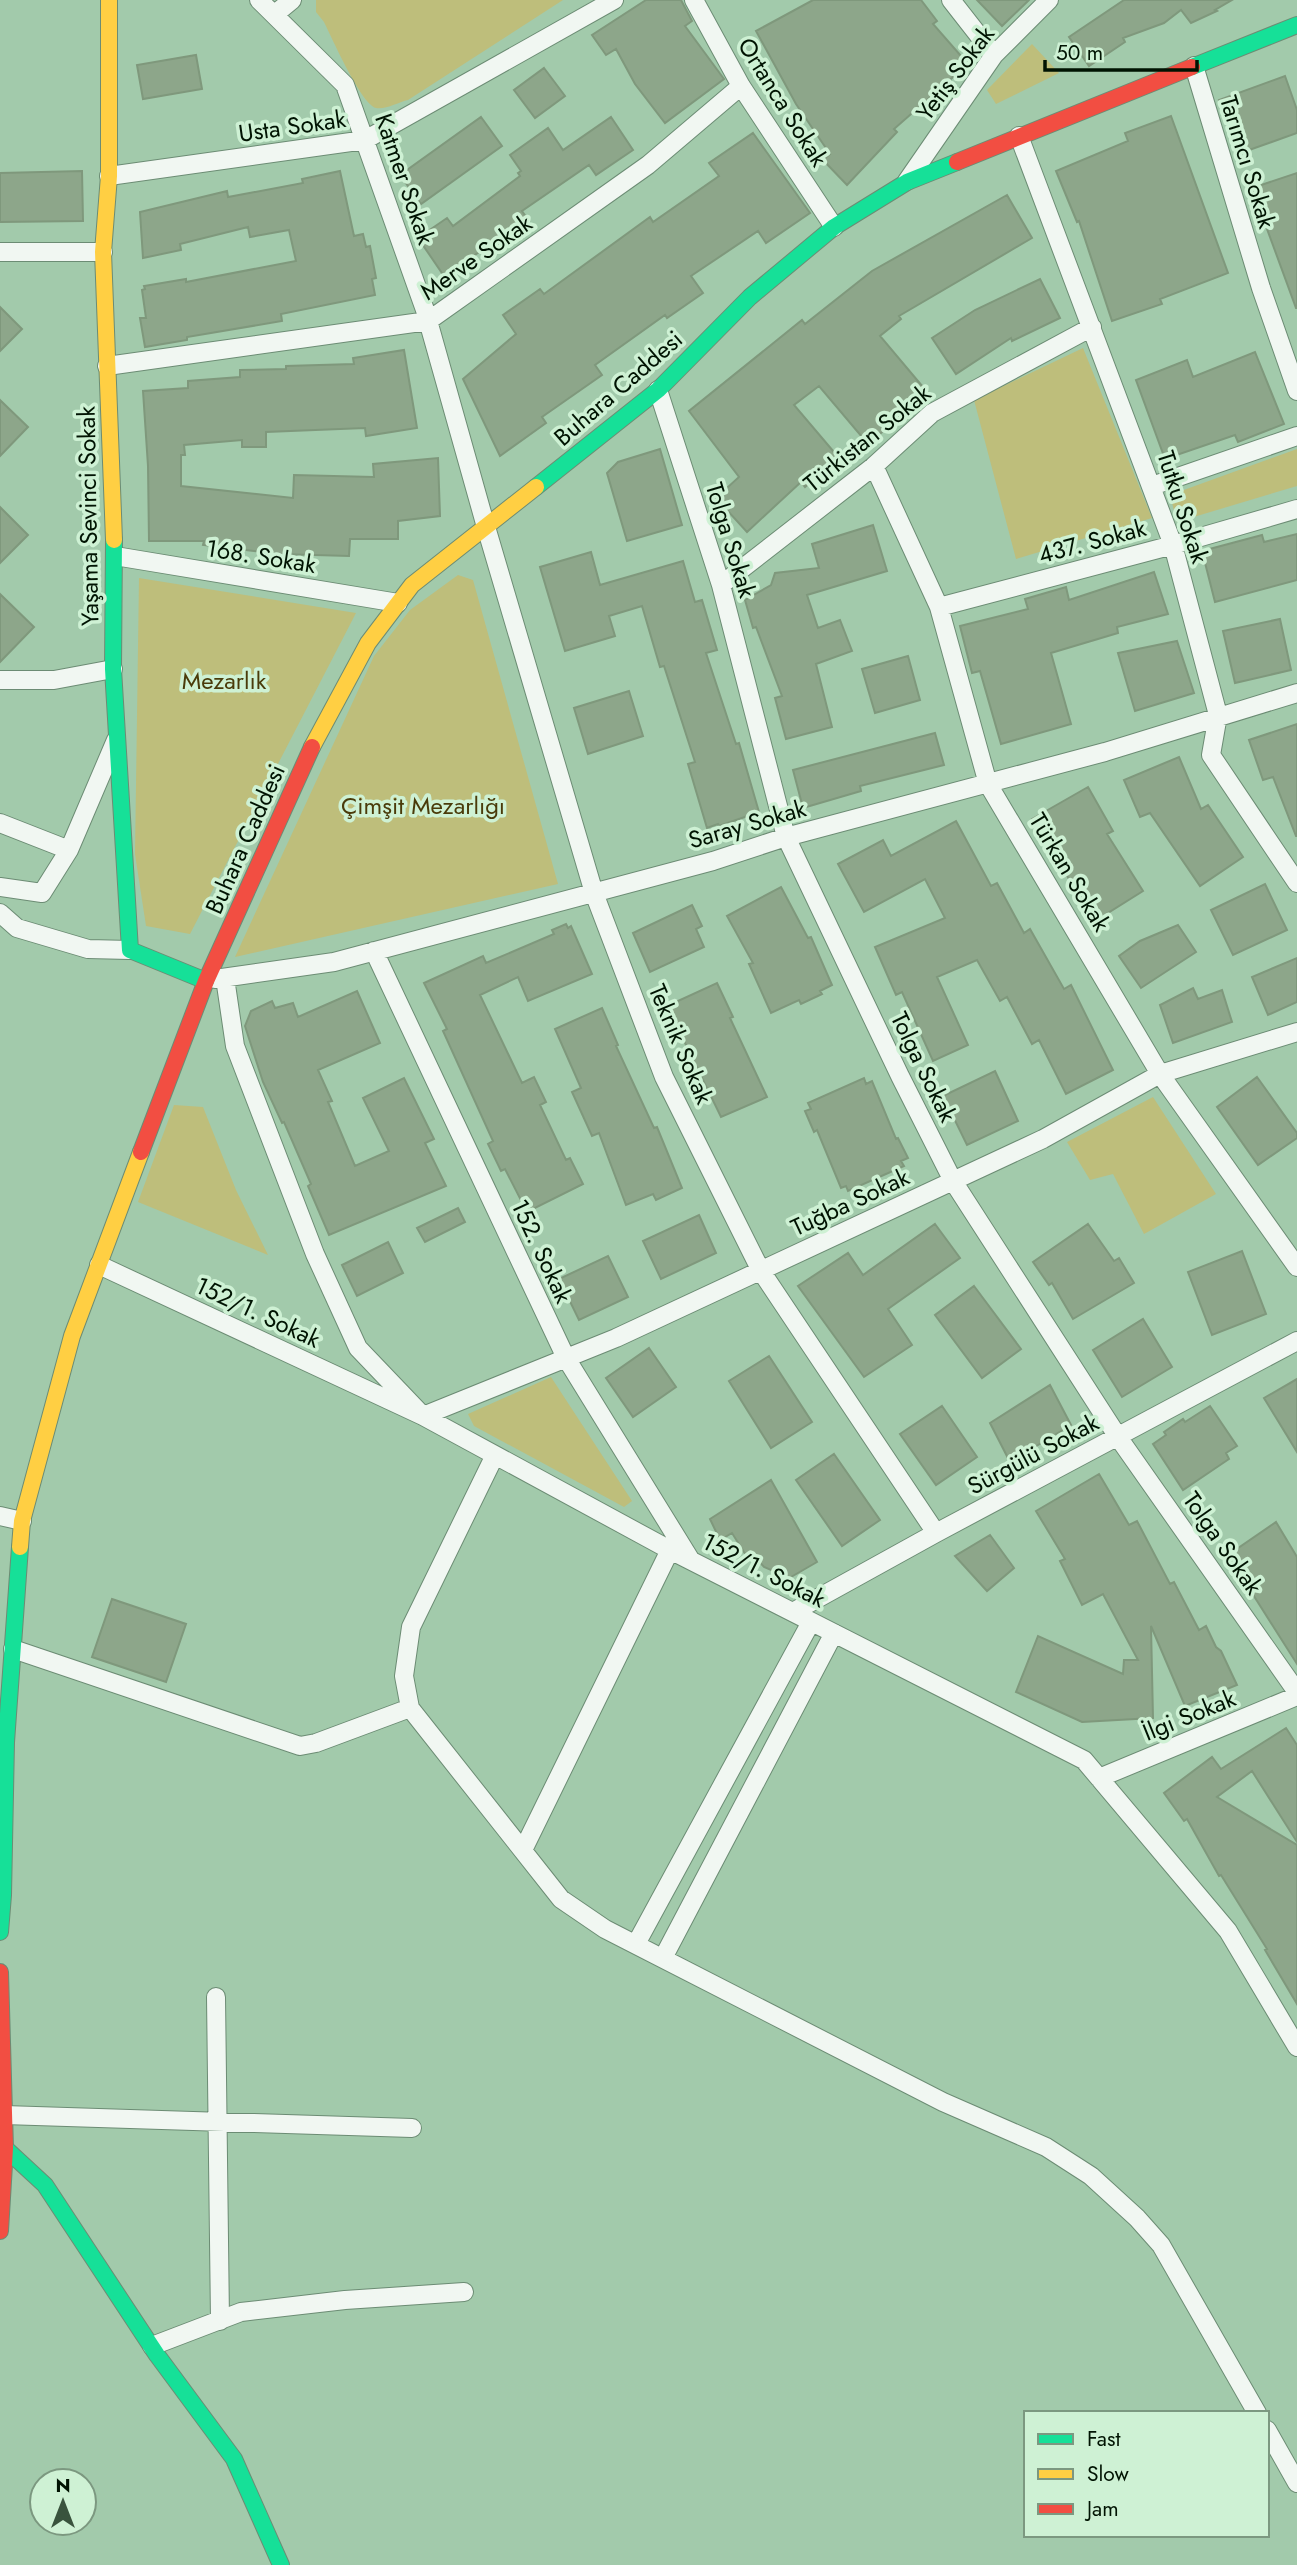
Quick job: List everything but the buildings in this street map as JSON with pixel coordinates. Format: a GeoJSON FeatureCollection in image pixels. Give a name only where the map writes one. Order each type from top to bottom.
{"type":"FeatureCollection","features":[{"type":"Feature","properties":{"kind":"street","name":"Yaşama Sevinci Sokak"},"geometry":{"type":"LineString","coordinates":[[109,0],[109,176],[103,252],[116,556],[113,669],[130,950]]}},
{"type":"Feature","properties":{"kind":"street","name":"Katmer Sokak"},"geometry":{"type":"LineString","coordinates":[[259,0],[345,85],[428,321],[486,527]]}},
{"type":"Feature","properties":{"kind":"street"},"geometry":{"type":"LineString","coordinates":[[275,14],[292,0]]}},
{"type":"Feature","properties":{"kind":"street","name":"Usta Sokak"},"geometry":{"type":"LineString","coordinates":[[109,176],[366,140],[614,0]]}},
{"type":"Feature","properties":{"kind":"street","name":"Ortanca Sokak"},"geometry":{"type":"LineString","coordinates":[[694,0],[741,86],[834,227]]}},
{"type":"Feature","properties":{"kind":"street"},"geometry":{"type":"LineString","coordinates":[[951,0],[994,55]]}},
{"type":"Feature","properties":{"kind":"street","name":"Yetiş Sokak"},"geometry":{"type":"LineString","coordinates":[[907,182],[994,55],[1049,0]]}},
{"type":"Feature","properties":{"kind":"street","name":"Buhara Caddesi"},"geometry":{"type":"LineString","coordinates":[[0,1932],[3,1895],[5,1680],[13,1649],[22,1521],[72,1336],[206,981],[318,732],[368,643],[412,585],[658,390],[750,297],[834,227],[907,182],[1297,25]]}},
{"type":"Feature","properties":{"kind":"street","name":"Tarımcı Sokak"},"geometry":{"type":"LineString","coordinates":[[1194,66],[1261,288],[1297,391]]}},
{"type":"Feature","properties":{"kind":"street","name":"Merve Sokak"},"geometry":{"type":"LineString","coordinates":[[107,366],[428,321],[648,164],[741,86]]}},
{"type":"Feature","properties":{"kind":"street","name":"Tutku Sokak"},"geometry":{"type":"LineString","coordinates":[[1019,136],[1173,545],[1218,715],[1210,755],[1297,883]]}},
{"type":"Feature","properties":{"kind":"street"},"geometry":{"type":"LineString","coordinates":[[0,252],[103,252]]}},
{"type":"Feature","properties":{"kind":"street","name":"Türkistan Sokak"},"geometry":{"type":"LineString","coordinates":[[721,585],[874,466],[932,412],[1092,327]]}},
{"type":"Feature","properties":{"kind":"street","name":"Tolga Sokak"},"geometry":{"type":"LineString","coordinates":[[658,390],[721,585],[786,837],[953,1181],[1118,1437],[1297,1694]]}},
{"type":"Feature","properties":{"kind":"street"},"geometry":{"type":"LineString","coordinates":[[1152,486],[1297,436]]}},
{"type":"Feature","properties":{"kind":"street","name":"Türkan Sokak"},"geometry":{"type":"LineString","coordinates":[[874,466],[939,607],[988,784],[1160,1074],[1297,1267]]}},
{"type":"Feature","properties":{"kind":"street","name":"437. Sokak"},"geometry":{"type":"LineString","coordinates":[[939,607],[1297,509]]}},
{"type":"Feature","properties":{"kind":"street","name":"Teknik Sokak"},"geometry":{"type":"LineString","coordinates":[[486,527],[594,893],[664,1077],[761,1271],[936,1533]]}},
{"type":"Feature","properties":{"kind":"street","name":"168. Sokak"},"geometry":{"type":"LineString","coordinates":[[116,556],[398,603]]}},
{"type":"Feature","properties":{"kind":"street"},"geometry":{"type":"LineString","coordinates":[[0,680],[54,680],[113,669]]}},
{"type":"Feature","properties":{"kind":"street","name":"Saray Sokak"},"geometry":{"type":"LineString","coordinates":[[206,981],[334,962],[713,861],[786,837],[1105,752],[1218,715],[1297,693]]}},
{"type":"Feature","properties":{"kind":"street"},"geometry":{"type":"LineString","coordinates":[[0,887],[42,893],[69,850],[117,737]]}},
{"type":"Feature","properties":{"kind":"street"},"geometry":{"type":"LineString","coordinates":[[0,822],[69,850]]}},
{"type":"Feature","properties":{"kind":"street"},"geometry":{"type":"LineString","coordinates":[[0,913],[17,928],[88,949],[130,950],[206,981]]}},
{"type":"Feature","properties":{"kind":"street","name":"152. Sokak"},"geometry":{"type":"LineString","coordinates":[[374,951],[566,1358],[690,1560]]}},
{"type":"Feature","properties":{"kind":"street"},"geometry":{"type":"LineString","coordinates":[[225,978],[235,1046],[315,1254],[358,1348],[423,1416]]}},
{"type":"Feature","properties":{"kind":"street","name":"Tuğba Sokak"},"geometry":{"type":"LineString","coordinates":[[423,1416],[616,1338],[761,1271],[1043,1139],[1160,1074],[1297,1032]]}},
{"type":"Feature","properties":{"kind":"street","name":"152/1. Sokak"},"geometry":{"type":"LineString","coordinates":[[99,1265],[423,1416],[670,1550],[1084,1760],[1228,1931],[1297,2047]]}},
{"type":"Feature","properties":{"kind":"street","name":"Sürgülü Sokak"},"geometry":{"type":"LineString","coordinates":[[793,1612],[1297,1341]]}},
{"type":"Feature","properties":{"kind":"street"},"geometry":{"type":"LineString","coordinates":[[495,1455],[411,1627],[404,1675],[410,1708],[561,1899],[605,1928],[943,2102],[1046,2147],[1091,2176],[1137,2218],[1161,2245],[1256,2411]]}},
{"type":"Feature","properties":{"kind":"street"},"geometry":{"type":"LineString","coordinates":[[0,1517],[22,1521]]}},
{"type":"Feature","properties":{"kind":"street"},"geometry":{"type":"LineString","coordinates":[[523,1850],[670,1550]]}},
{"type":"Feature","properties":{"kind":"street"},"geometry":{"type":"LineString","coordinates":[[636,1944],[811,1622]]}},
{"type":"Feature","properties":{"kind":"street"},"geometry":{"type":"LineString","coordinates":[[663,1958],[834,1633]]}},
{"type":"Feature","properties":{"kind":"street"},"geometry":{"type":"LineString","coordinates":[[13,1649],[300,1746],[316,1743],[410,1708]]}},
{"type":"Feature","properties":{"kind":"street","name":"İlgi Sokak"},"geometry":{"type":"LineString","coordinates":[[1100,1778],[1297,1694]]}},
{"type":"Feature","properties":{"kind":"street"},"geometry":{"type":"LineString","coordinates":[[0,1972],[5,2148],[0,2231]]}},
{"type":"Feature","properties":{"kind":"street"},"geometry":{"type":"LineString","coordinates":[[216,1997],[220,2320]]}},
{"type":"Feature","properties":{"kind":"street"},"geometry":{"type":"LineString","coordinates":[[4,2115],[412,2128]]}},
{"type":"Feature","properties":{"kind":"street"},"geometry":{"type":"LineString","coordinates":[[5,2148],[45,2185],[152,2346],[234,2459],[281,2565]]}},
{"type":"Feature","properties":{"kind":"street"},"geometry":{"type":"LineString","coordinates":[[152,2346],[241,2312],[345,2300],[464,2292]]}},
{"type":"Feature","properties":{"kind":"street"},"geometry":{"type":"LineString","coordinates":[[1269,2434],[1297,2483]]}},
{"type":"Feature","properties":{"kind":"green space"},"geometry":{"type":"Polygon","coordinates":[[[316,0],[563,0],[408,100],[376,108],[355,83],[324,22],[316,12],[316,0]]]}},
{"type":"Feature","properties":{"kind":"green space"},"geometry":{"type":"Polygon","coordinates":[[[1032,44],[1059,73],[996,104],[987,90],[1032,44]]]}},
{"type":"Feature","properties":{"kind":"green space"},"geometry":{"type":"Polygon","coordinates":[[[1083,348],[1152,518],[1016,559],[974,400],[1083,348]]]}},
{"type":"Feature","properties":{"kind":"green space"},"geometry":{"type":"Polygon","coordinates":[[[1297,449],[1297,486],[1177,522],[1170,495],[1297,449]]]}},
{"type":"Feature","properties":{"kind":"green space","name":"Çimşit Mezarlığı"},"geometry":{"type":"Polygon","coordinates":[[[458,575],[473,580],[558,884],[235,957],[374,656],[410,610],[458,575]]]}},
{"type":"Feature","properties":{"kind":"green space","name":"Mezarlık"},"geometry":{"type":"Polygon","coordinates":[[[139,578],[356,613],[190,934],[146,926],[135,854],[139,578]]]}},
{"type":"Feature","properties":{"kind":"green space"},"geometry":{"type":"Polygon","coordinates":[[[1153,1097],[1216,1194],[1144,1234],[1113,1174],[1090,1180],[1067,1142],[1153,1097]]]}},
{"type":"Feature","properties":{"kind":"green space"},"geometry":{"type":"Polygon","coordinates":[[[174,1105],[203,1107],[236,1190],[268,1255],[138,1202],[174,1105]]]}},
{"type":"Feature","properties":{"kind":"green space"},"geometry":{"type":"Polygon","coordinates":[[[551,1377],[632,1501],[624,1507],[474,1426],[468,1414],[551,1377]]]}},
{"type":"Feature","properties":{"kind":"traffic: fast"},"geometry":{"type":"LineString","coordinates":[[1192,67],[1297,25]]}},
{"type":"Feature","properties":{"kind":"traffic: fast"},"geometry":{"type":"LineString","coordinates":[[536,487],[658,390],[750,297],[834,227],[907,182],[957,162]]}},
{"type":"Feature","properties":{"kind":"traffic: fast"},"geometry":{"type":"LineString","coordinates":[[114,540],[113,669],[130,950],[206,981]]}},
{"type":"Feature","properties":{"kind":"traffic: fast"},"geometry":{"type":"LineString","coordinates":[[0,1932],[6,1742],[20,1547]]}},
{"type":"Feature","properties":{"kind":"traffic: fast"},"geometry":{"type":"LineString","coordinates":[[5,2148],[45,2185],[157,2355],[234,2459],[281,2565]]}},
{"type":"Feature","properties":{"kind":"traffic: slow"},"geometry":{"type":"LineString","coordinates":[[109,0],[109,176],[103,252],[114,540]]}},
{"type":"Feature","properties":{"kind":"traffic: slow"},"geometry":{"type":"LineString","coordinates":[[312,747],[368,643],[412,585],[536,487]]}},
{"type":"Feature","properties":{"kind":"traffic: slow"},"geometry":{"type":"LineString","coordinates":[[20,1547],[22,1521],[72,1336],[141,1152]]}},
{"type":"Feature","properties":{"kind":"traffic: jam"},"geometry":{"type":"LineString","coordinates":[[957,162],[1192,67]]}},
{"type":"Feature","properties":{"kind":"traffic: jam"},"geometry":{"type":"LineString","coordinates":[[141,1152],[206,981],[312,747]]}},
{"type":"Feature","properties":{"kind":"traffic: jam"},"geometry":{"type":"LineString","coordinates":[[0,1972],[5,2148],[0,2231]]}}]}
